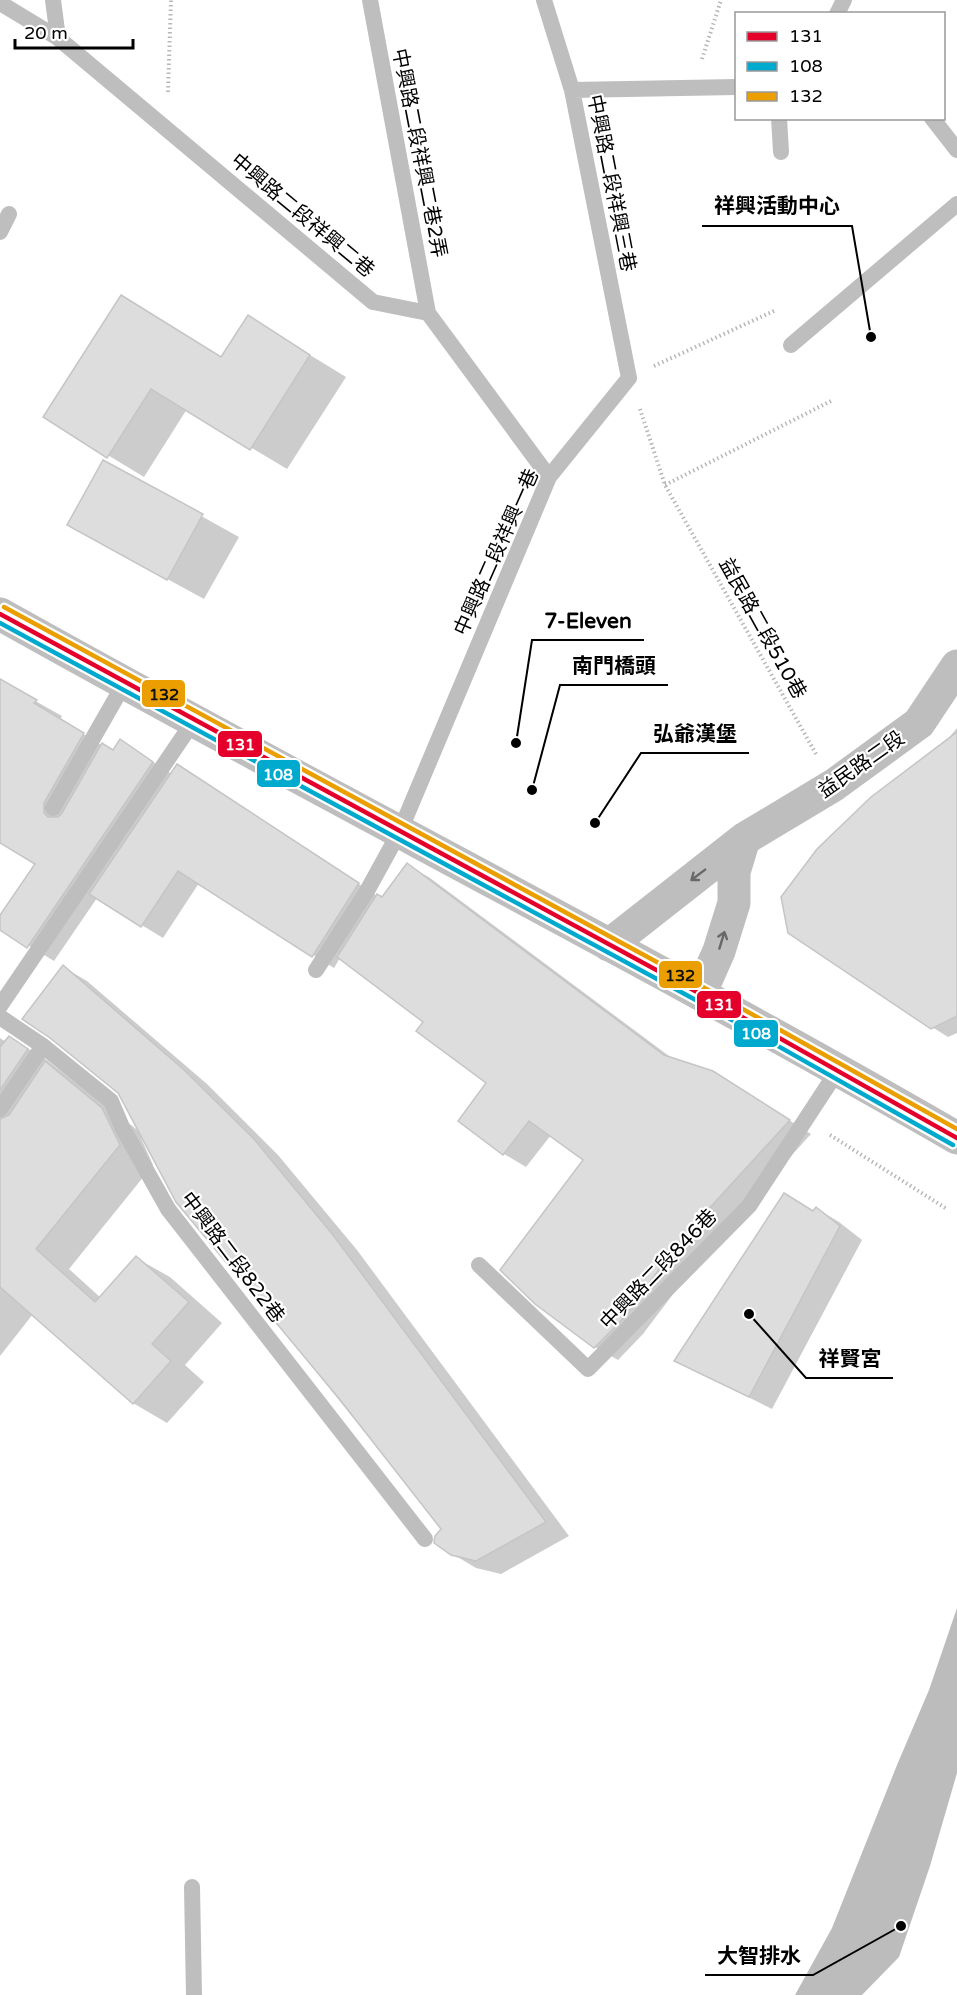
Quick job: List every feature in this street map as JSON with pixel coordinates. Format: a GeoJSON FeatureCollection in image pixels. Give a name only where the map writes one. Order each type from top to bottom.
{"type":"FeatureCollection","features":[{"type":"Feature","properties":{"kind":"street"},"geometry":{"type":"LineString","coordinates":[[0,614],[193,722],[400,831],[700,994],[957,1138]]}},
{"type":"Feature","properties":{"kind":"street","name":"益民路二段"},"geometry":{"type":"LineString","coordinates":[[609,945],[744,839],[834,785],[919,723],[957,666]]}},
{"type":"Feature","properties":{"kind":"street"},"geometry":{"type":"LineString","coordinates":[[700,994],[719,951],[734,903],[734,872],[744,839]]}},
{"type":"Feature","properties":{"kind":"lane"},"geometry":{"type":"LineString","coordinates":[[53,0],[58,38]]}},
{"type":"Feature","properties":{"kind":"lane","name":"中興路二段祥興二巷2弄"},"geometry":{"type":"LineString","coordinates":[[370,0],[428,313]]}},
{"type":"Feature","properties":{"kind":"lane","name":"中興路二段祥興三巷"},"geometry":{"type":"LineString","coordinates":[[544,0],[572,90],[629,378]]}},
{"type":"Feature","properties":{"kind":"lane","name":"中興路二段祥興二巷"},"geometry":{"type":"LineString","coordinates":[[0,3],[58,38],[373,302],[428,313]]}},
{"type":"Feature","properties":{"kind":"lane"},"geometry":{"type":"LineString","coordinates":[[572,90],[735,87]]}},
{"type":"Feature","properties":{"kind":"lane"},"geometry":{"type":"LineString","coordinates":[[779,120],[781,152]]}},
{"type":"Feature","properties":{"kind":"lane"},"geometry":{"type":"LineString","coordinates":[[934,120],[957,150]]}},
{"type":"Feature","properties":{"kind":"lane"},"geometry":{"type":"LineString","coordinates":[[791,345],[957,204]]}},
{"type":"Feature","properties":{"kind":"lane"},"geometry":{"type":"LineString","coordinates":[[0,232],[9,214]]}},
{"type":"Feature","properties":{"kind":"lane"},"geometry":{"type":"LineString","coordinates":[[428,313],[549,477]]}},
{"type":"Feature","properties":{"kind":"lane","name":"中興路二段祥興一巷"},"geometry":{"type":"LineString","coordinates":[[316,970],[367,891],[400,831],[549,477],[629,378]]}},
{"type":"Feature","properties":{"kind":"lane"},"geometry":{"type":"LineString","coordinates":[[53,808],[124,684]]}},
{"type":"Feature","properties":{"kind":"lane"},"geometry":{"type":"LineString","coordinates":[[0,1006],[193,722]]}},
{"type":"Feature","properties":{"kind":"lane","name":"中興路二段822巷"},"geometry":{"type":"LineString","coordinates":[[0,1017],[43,1046],[111,1101],[122,1127],[168,1209],[425,1539]]}},
{"type":"Feature","properties":{"kind":"lane"},"geometry":{"type":"LineString","coordinates":[[0,1109],[43,1046]]}},
{"type":"Feature","properties":{"kind":"lane","name":"中興路二段846巷"},"geometry":{"type":"LineString","coordinates":[[479,1265],[588,1370],[748,1206],[838,1070]]}},
{"type":"Feature","properties":{"kind":"lane"},"geometry":{"type":"LineString","coordinates":[[192,1887],[194,1995]]}},
{"type":"Feature","properties":{"kind":"path"},"geometry":{"type":"LineString","coordinates":[[166,129],[171,0]]}},
{"type":"Feature","properties":{"kind":"path"},"geometry":{"type":"LineString","coordinates":[[693,87],[721,0]]}},
{"type":"Feature","properties":{"kind":"path"},"geometry":{"type":"LineString","coordinates":[[776,310],[629,378],[665,485],[833,400]]}},
{"type":"Feature","properties":{"kind":"path","name":"益民路二段510巷"},"geometry":{"type":"LineString","coordinates":[[665,485],[834,785]]}},
{"type":"Feature","properties":{"kind":"path"},"geometry":{"type":"LineString","coordinates":[[806,1120],[947,1209]]}},
{"type":"Feature","properties":{"kind":"shaded area"},"geometry":{"type":"Polygon","coordinates":[[[957,1608],[957,1773],[930,1866],[899,1957],[862,1995],[795,1995],[832,1928],[929,1690],[957,1608]]]}},
{"type":"Feature","properties":{"kind":"building"},"geometry":{"type":"Polygon","coordinates":[[[121,295],[221,357],[248,315],[310,355],[250,450],[151,389],[107,458],[43,417],[121,295]]]}},
{"type":"Feature","properties":{"kind":"building"},"geometry":{"type":"Polygon","coordinates":[[[103,460],[203,514],[167,580],[67,525],[103,460]]]}},
{"type":"Feature","properties":{"kind":"building"},"geometry":{"type":"Polygon","coordinates":[[[0,679],[37,700],[34,703],[84,733],[44,803],[44,813],[48,817],[58,817],[62,813],[102,743],[113,750],[120,739],[153,762],[27,948],[0,930],[0,915],[35,864],[0,843],[0,679]]]}},
{"type":"Feature","properties":{"kind":"building"},"geometry":{"type":"Polygon","coordinates":[[[957,732],[957,1016],[931,1029],[788,933],[781,897],[817,849],[871,797],[957,732]]]}},
{"type":"Feature","properties":{"kind":"building"},"geometry":{"type":"Polygon","coordinates":[[[177,764],[359,883],[312,957],[178,871],[141,927],[89,894],[177,764]]]}},
{"type":"Feature","properties":{"kind":"building"},"geometry":{"type":"Polygon","coordinates":[[[407,863],[664,1055],[713,1071],[790,1120],[684,1236],[620,1322],[594,1348],[535,1304],[500,1270],[583,1160],[529,1121],[503,1155],[458,1121],[486,1083],[416,1031],[423,1022],[337,957],[377,894],[382,897],[407,863]]]}},
{"type":"Feature","properties":{"kind":"building"},"geometry":{"type":"Polygon","coordinates":[[[63,965],[183,1069],[254,1139],[333,1235],[546,1522],[476,1561],[451,1555],[434,1543],[435,1536],[441,1529],[341,1401],[176,1202],[118,1093],[50,1038],[22,1019],[63,965]]]}},
{"type":"Feature","properties":{"kind":"building"},"geometry":{"type":"Polygon","coordinates":[[[9,1036],[28,1049],[0,1090],[0,1047],[9,1036]]]}},
{"type":"Feature","properties":{"kind":"building"},"geometry":{"type":"Polygon","coordinates":[[[45,1061],[102,1108],[120,1145],[36,1249],[95,1302],[136,1256],[189,1302],[152,1344],[171,1361],[133,1404],[0,1287],[0,1119],[9,1115],[45,1061]]]}},
{"type":"Feature","properties":{"kind":"building"},"geometry":{"type":"Polygon","coordinates":[[[784,1193],[813,1211],[816,1207],[840,1226],[749,1397],[674,1361],[784,1193]]]}},
{"type":"Feature","properties":{"kind":"transit line","name":"132"},"geometry":{"type":"LineString","coordinates":[[4,607],[723,998],[957,1129]]}},
{"type":"Feature","properties":{"kind":"transit line","name":"131"},"geometry":{"type":"LineString","coordinates":[[0,614],[719,1004],[957,1138]]}},
{"type":"Feature","properties":{"kind":"transit line","name":"108"},"geometry":{"type":"LineString","coordinates":[[0,623],[716,1011],[953,1145]]}},
{"type":"Feature","properties":{"kind":"place","name":"祥興活動中心"},"geometry":{"type":"Point","coordinates":[871,337]}},
{"type":"Feature","properties":{"kind":"place","name":"7-Eleven"},"geometry":{"type":"Point","coordinates":[516,743]}},
{"type":"Feature","properties":{"kind":"place","name":"南門橋頭"},"geometry":{"type":"Point","coordinates":[532,790]}},
{"type":"Feature","properties":{"kind":"place","name":"弘爺漢堡"},"geometry":{"type":"Point","coordinates":[595,823]}},
{"type":"Feature","properties":{"kind":"place","name":"祥賢宮"},"geometry":{"type":"Point","coordinates":[749,1314]}},
{"type":"Feature","properties":{"kind":"place","name":"大智排水"},"geometry":{"type":"Point","coordinates":[901,1926]}}]}
